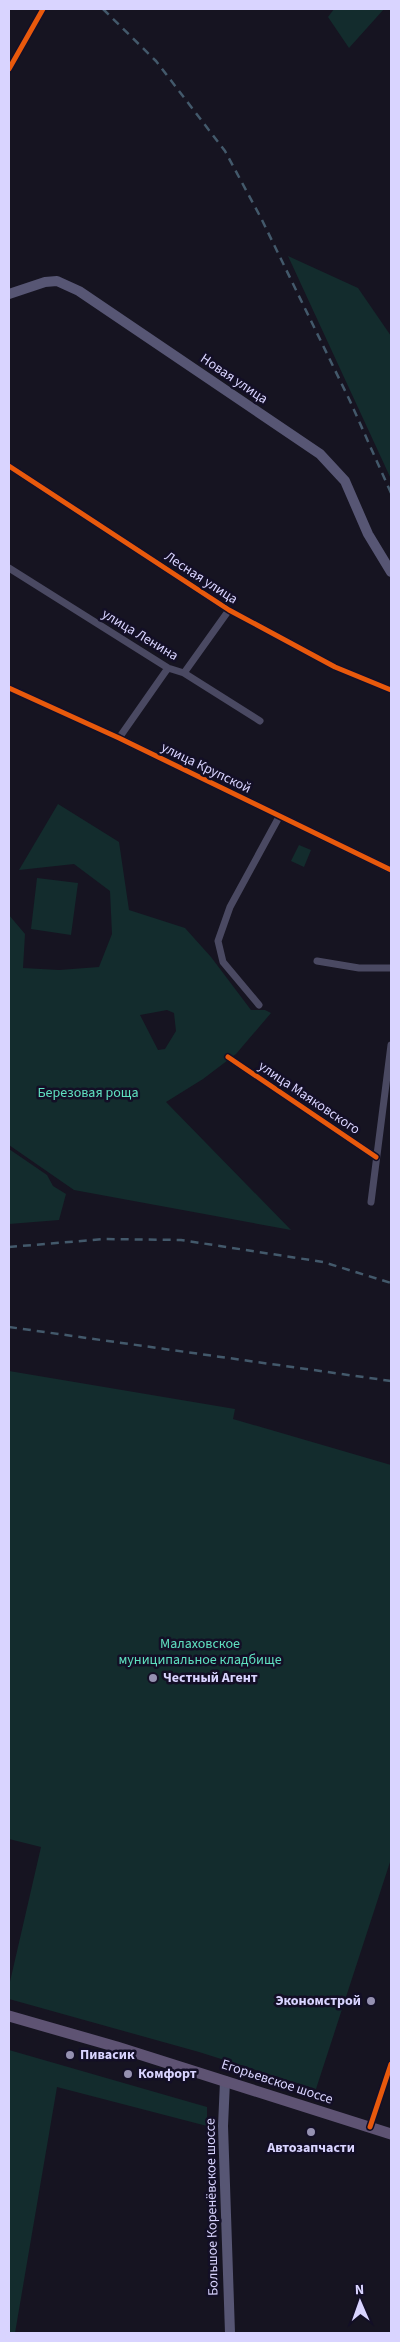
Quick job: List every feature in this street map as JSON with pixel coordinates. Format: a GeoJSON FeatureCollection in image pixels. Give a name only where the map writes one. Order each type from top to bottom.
{"type":"FeatureCollection","features":[{"type":"Feature","properties":{"kind":"main road","name":"Новая улица"},"geometry":{"type":"LineString","coordinates":[[9,294],[45,282],[57,281],[79,291],[320,454],[344,481],[368,534],[391,572]]}},
{"type":"Feature","properties":{"kind":"main road","name":"Егорьевское шоссе"},"geometry":{"type":"LineString","coordinates":[[9,2016],[117,2046],[391,2134]]}},
{"type":"Feature","properties":{"kind":"main road","name":"Большое Коренёвское шоссе"},"geometry":{"type":"LineString","coordinates":[[225,2080],[223,2126],[230,2333]]}},
{"type":"Feature","properties":{"kind":"street"},"geometry":{"type":"LineString","coordinates":[[9,69],[44,9]]}},
{"type":"Feature","properties":{"kind":"street","name":"Лесная улица"},"geometry":{"type":"LineString","coordinates":[[9,466],[230,610],[335,667],[391,690]]}},
{"type":"Feature","properties":{"kind":"street","name":"улица Ленина"},"geometry":{"type":"LineString","coordinates":[[9,568],[168,668],[184,673],[260,722]]}},
{"type":"Feature","properties":{"kind":"street"},"geometry":{"type":"LineString","coordinates":[[184,673],[230,610]]}},
{"type":"Feature","properties":{"kind":"street"},"geometry":{"type":"LineString","coordinates":[[119,738],[168,668]]}},
{"type":"Feature","properties":{"kind":"street","name":"улица Крупской"},"geometry":{"type":"LineString","coordinates":[[9,688],[119,738],[279,817],[352,849],[391,870]]}},
{"type":"Feature","properties":{"kind":"street"},"geometry":{"type":"LineString","coordinates":[[259,1005],[223,962],[218,941],[230,907],[279,817]]}},
{"type":"Feature","properties":{"kind":"street"},"geometry":{"type":"LineString","coordinates":[[317,960],[359,968],[391,968]]}},
{"type":"Feature","properties":{"kind":"street"},"geometry":{"type":"LineString","coordinates":[[371,1202],[391,1045]]}},
{"type":"Feature","properties":{"kind":"street","name":"улица Маяковского"},"geometry":{"type":"LineString","coordinates":[[228,1057],[376,1157]]}},
{"type":"Feature","properties":{"kind":"street"},"geometry":{"type":"LineString","coordinates":[[370,2128],[391,2064]]}},
{"type":"Feature","properties":{"kind":"green space"},"geometry":{"type":"Polygon","coordinates":[[[334,9],[384,9],[349,48],[328,17],[334,9]]]}},
{"type":"Feature","properties":{"kind":"green space"},"geometry":{"type":"Polygon","coordinates":[[[288,256],[358,288],[391,336],[391,479],[288,256]]]}},
{"type":"Feature","properties":{"kind":"green space","name":"Березовая роща"},"geometry":{"type":"Polygon","coordinates":[[[58,804],[119,842],[129,910],[185,928],[211,957],[251,1010],[265,1010],[271,1013],[236,1054],[203,1079],[166,1102],[291,1230],[74,1190],[9,1145],[9,915],[25,934],[23,968],[59,970],[99,967],[112,934],[110,891],[74,864],[19,870],[58,804]],[[167,1010],[140,1015],[158,1050],[165,1049],[176,1031],[174,1013],[167,1010]]]}},
{"type":"Feature","properties":{"kind":"green space"},"geometry":{"type":"Polygon","coordinates":[[[299,845],[311,850],[304,867],[291,861],[299,845]]]}},
{"type":"Feature","properties":{"kind":"green space"},"geometry":{"type":"Polygon","coordinates":[[[37,878],[78,883],[71,935],[31,929],[37,878]]]}},
{"type":"Feature","properties":{"kind":"green space"},"geometry":{"type":"Polygon","coordinates":[[[9,1149],[47,1175],[53,1186],[66,1194],[59,1220],[9,1224],[9,1149]]]}},
{"type":"Feature","properties":{"kind":"green space","name":"Малаховское муниципальное кладбище"},"geometry":{"type":"Polygon","coordinates":[[[9,1371],[235,1409],[233,1419],[391,1465],[391,1859],[316,2089],[199,2052],[9,1999],[9,1986],[41,1847],[9,1839],[9,1371]]]}},
{"type":"Feature","properties":{"kind":"green space"},"geometry":{"type":"Polygon","coordinates":[[[9,2050],[207,2107],[207,2126],[57,2087],[15,2333],[9,2333],[9,2050]]]}},
{"type":"Feature","properties":{"kind":"railway"},"geometry":{"type":"LineString","coordinates":[[103,9],[156,61],[225,151],[261,218],[350,401],[391,493]]}},
{"type":"Feature","properties":{"kind":"railway"},"geometry":{"type":"LineString","coordinates":[[9,1247],[105,1239],[181,1240],[323,1262],[391,1283]]}},
{"type":"Feature","properties":{"kind":"railway"},"geometry":{"type":"LineString","coordinates":[[9,1327],[391,1381]]}},
{"type":"Feature","properties":{"kind":"cycle path"},"geometry":{"type":"LineString","coordinates":[[9,69],[43,9]]}},
{"type":"Feature","properties":{"kind":"cycle path"},"geometry":{"type":"LineString","coordinates":[[9,466],[229,610],[335,667],[391,690]]}},
{"type":"Feature","properties":{"kind":"cycle path"},"geometry":{"type":"LineString","coordinates":[[9,688],[119,738],[391,870]]}},
{"type":"Feature","properties":{"kind":"cycle path"},"geometry":{"type":"LineString","coordinates":[[228,1057],[376,1157]]}},
{"type":"Feature","properties":{"kind":"cycle path"},"geometry":{"type":"LineString","coordinates":[[370,2127],[391,2064]]}},
{"type":"Feature","properties":{"kind":"place","name":"Честный Агент"},"geometry":{"type":"Point","coordinates":[153,1678]}},
{"type":"Feature","properties":{"kind":"place","name":"Экономстрой"},"geometry":{"type":"Point","coordinates":[371,2001]}},
{"type":"Feature","properties":{"kind":"place","name":"Пивасик"},"geometry":{"type":"Point","coordinates":[70,2055]}},
{"type":"Feature","properties":{"kind":"place","name":"Комфорт"},"geometry":{"type":"Point","coordinates":[128,2074]}},
{"type":"Feature","properties":{"kind":"place","name":"Автозапчасти"},"geometry":{"type":"Point","coordinates":[311,2132]}}]}
